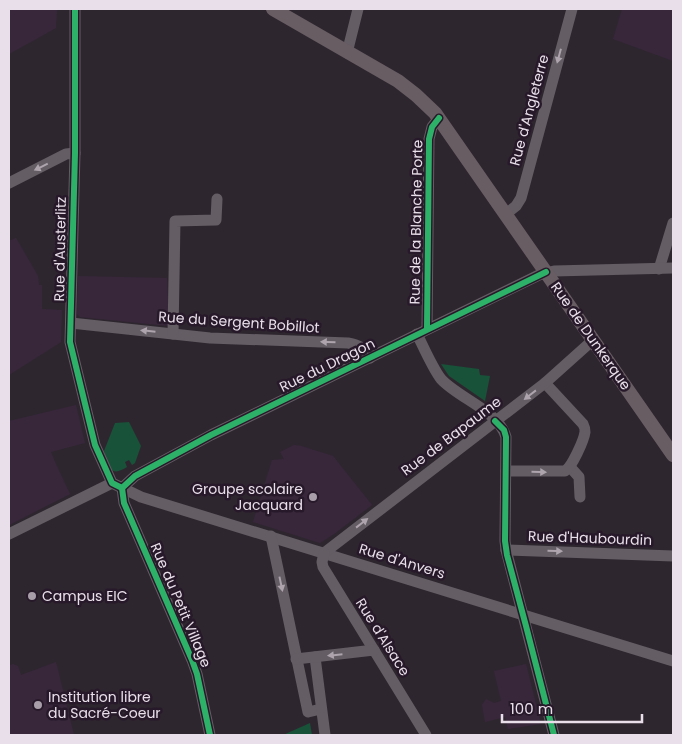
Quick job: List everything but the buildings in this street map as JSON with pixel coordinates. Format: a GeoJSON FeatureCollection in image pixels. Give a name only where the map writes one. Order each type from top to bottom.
{"type":"FeatureCollection","features":[{"type":"Feature","properties":{"kind":"main road"},"geometry":{"type":"LineString","coordinates":[[273,9],[409,89],[423,100],[439,118]]}},
{"type":"Feature","properties":{"kind":"main road","name":"Rue de Dunkerque"},"geometry":{"type":"LineString","coordinates":[[439,118],[673,454]]}},
{"type":"Feature","properties":{"kind":"street","name":"Rue d'Austerlitz"},"geometry":{"type":"LineString","coordinates":[[75,9],[70,347],[95,445],[117,485]]}},
{"type":"Feature","properties":{"kind":"street"},"geometry":{"type":"LineString","coordinates":[[347,53],[358,9]]}},
{"type":"Feature","properties":{"kind":"street","name":"Rue d'Angleterre"},"geometry":{"type":"LineString","coordinates":[[506,214],[516,206],[521,198],[572,9]]}},
{"type":"Feature","properties":{"kind":"street","name":"Rue de la Blanche Porte"},"geometry":{"type":"LineString","coordinates":[[439,118],[432,127],[429,139],[422,332],[440,378],[483,410],[504,430],[506,437],[506,550],[554,735]]}},
{"type":"Feature","properties":{"kind":"street"},"geometry":{"type":"LineString","coordinates":[[9,183],[66,154],[74,153]]}},
{"type":"Feature","properties":{"kind":"street"},"geometry":{"type":"LineString","coordinates":[[174,334],[175,222],[216,220],[217,199]]}},
{"type":"Feature","properties":{"kind":"street"},"geometry":{"type":"LineString","coordinates":[[658,269],[673,222]]}},
{"type":"Feature","properties":{"kind":"street"},"geometry":{"type":"LineString","coordinates":[[546,272],[673,268]]}},
{"type":"Feature","properties":{"kind":"street","name":"Rue du Dragon"},"geometry":{"type":"LineString","coordinates":[[9,534],[117,485],[203,440],[546,272]]}},
{"type":"Feature","properties":{"kind":"street","name":"Rue du Sergent Bobillot"},"geometry":{"type":"LineString","coordinates":[[70,323],[210,338],[348,343],[360,346],[370,358]]}},
{"type":"Feature","properties":{"kind":"street","name":"Rue de Bapaume"},"geometry":{"type":"LineString","coordinates":[[324,553],[545,383],[593,340]]}},
{"type":"Feature","properties":{"kind":"street"},"geometry":{"type":"LineString","coordinates":[[506,471],[563,472],[570,467],[584,436],[585,428],[583,424],[545,383]]}},
{"type":"Feature","properties":{"kind":"street"},"geometry":{"type":"LineString","coordinates":[[570,467],[579,477],[580,497]]}},
{"type":"Feature","properties":{"kind":"street","name":"Rue d'Anvers"},"geometry":{"type":"LineString","coordinates":[[117,485],[142,496],[673,661]]}},
{"type":"Feature","properties":{"kind":"street","name":"Rue du Petit Village"},"geometry":{"type":"LineString","coordinates":[[117,485],[195,666],[210,735]]}},
{"type":"Feature","properties":{"kind":"street"},"geometry":{"type":"LineString","coordinates":[[271,536],[308,712],[321,709]]}},
{"type":"Feature","properties":{"kind":"street","name":"Rue d'Haubourdin"},"geometry":{"type":"LineString","coordinates":[[506,550],[673,556]]}},
{"type":"Feature","properties":{"kind":"street","name":"Rue d'Alsace"},"geometry":{"type":"LineString","coordinates":[[324,553],[323,567],[426,735]]}},
{"type":"Feature","properties":{"kind":"street"},"geometry":{"type":"LineString","coordinates":[[296,659],[374,650]]}},
{"type":"Feature","properties":{"kind":"street"},"geometry":{"type":"LineString","coordinates":[[315,657],[325,735]]}},
{"type":"Feature","properties":{"kind":"shaded area"},"geometry":{"type":"Polygon","coordinates":[[[9,9],[57,9],[56,28],[9,54],[9,9]]]}},
{"type":"Feature","properties":{"kind":"shaded area"},"geometry":{"type":"Polygon","coordinates":[[[622,9],[673,9],[673,61],[613,39],[622,9]]]}},
{"type":"Feature","properties":{"kind":"shaded area"},"geometry":{"type":"Polygon","coordinates":[[[16,238],[38,276],[39,285],[42,285],[42,309],[62,310],[61,342],[9,375],[9,241],[16,238]]]}},
{"type":"Feature","properties":{"kind":"shaded area"},"geometry":{"type":"Polygon","coordinates":[[[78,276],[167,278],[169,326],[80,317],[77,314],[78,276]]]}},
{"type":"Feature","properties":{"kind":"shaded area"},"geometry":{"type":"Polygon","coordinates":[[[76,405],[85,443],[51,452],[70,494],[9,525],[9,421],[76,405]]]}},
{"type":"Feature","properties":{"kind":"shaded area","name":"Groupe scolaire Jacquard"},"geometry":{"type":"Polygon","coordinates":[[[294,445],[333,456],[372,505],[320,543],[253,522],[272,460],[284,459],[280,452],[294,445]]]}},
{"type":"Feature","properties":{"kind":"shaded area","name":"Institution libre du Sacré-Coeur"},"geometry":{"type":"Polygon","coordinates":[[[56,662],[74,735],[9,735],[9,666],[13,664],[18,666],[21,675],[56,662]]]}},
{"type":"Feature","properties":{"kind":"shaded area"},"geometry":{"type":"Polygon","coordinates":[[[526,664],[541,724],[508,729],[505,717],[485,722],[482,705],[486,699],[494,703],[501,701],[494,671],[526,664]]]}},
{"type":"Feature","properties":{"kind":"green space"},"geometry":{"type":"Polygon","coordinates":[[[441,364],[479,369],[480,375],[490,376],[485,401],[449,376],[441,364]]]}},
{"type":"Feature","properties":{"kind":"green space"},"geometry":{"type":"Polygon","coordinates":[[[129,422],[141,446],[135,463],[132,465],[129,460],[125,462],[127,467],[120,471],[113,471],[109,468],[104,451],[115,423],[129,422]]]}},
{"type":"Feature","properties":{"kind":"green space"},"geometry":{"type":"Polygon","coordinates":[[[310,723],[312,735],[283,735],[310,723]]]}},
{"type":"Feature","properties":{"kind":"cycle path"},"geometry":{"type":"LineString","coordinates":[[75,9],[75,153],[70,342],[95,445],[112,483],[122,488]]}},
{"type":"Feature","properties":{"kind":"cycle path"},"geometry":{"type":"LineString","coordinates":[[427,329],[429,139],[432,127],[439,118]]}},
{"type":"Feature","properties":{"kind":"cycle path"},"geometry":{"type":"LineString","coordinates":[[122,488],[135,476],[211,435],[546,272]]}},
{"type":"Feature","properties":{"kind":"cycle path"},"geometry":{"type":"LineString","coordinates":[[495,421],[504,430],[506,437],[505,541],[507,555],[554,735]]}},
{"type":"Feature","properties":{"kind":"cycle path"},"geometry":{"type":"LineString","coordinates":[[122,488],[124,503],[197,674],[210,735]]}},
{"type":"Feature","properties":{"kind":"place","name":"Groupe scolaire Jacquard"},"geometry":{"type":"Point","coordinates":[313,497]}},
{"type":"Feature","properties":{"kind":"place","name":"Campus EIC"},"geometry":{"type":"Point","coordinates":[32,596]}},
{"type":"Feature","properties":{"kind":"place","name":"Institution libre du Sacré-Coeur"},"geometry":{"type":"Point","coordinates":[38,705]}}]}
